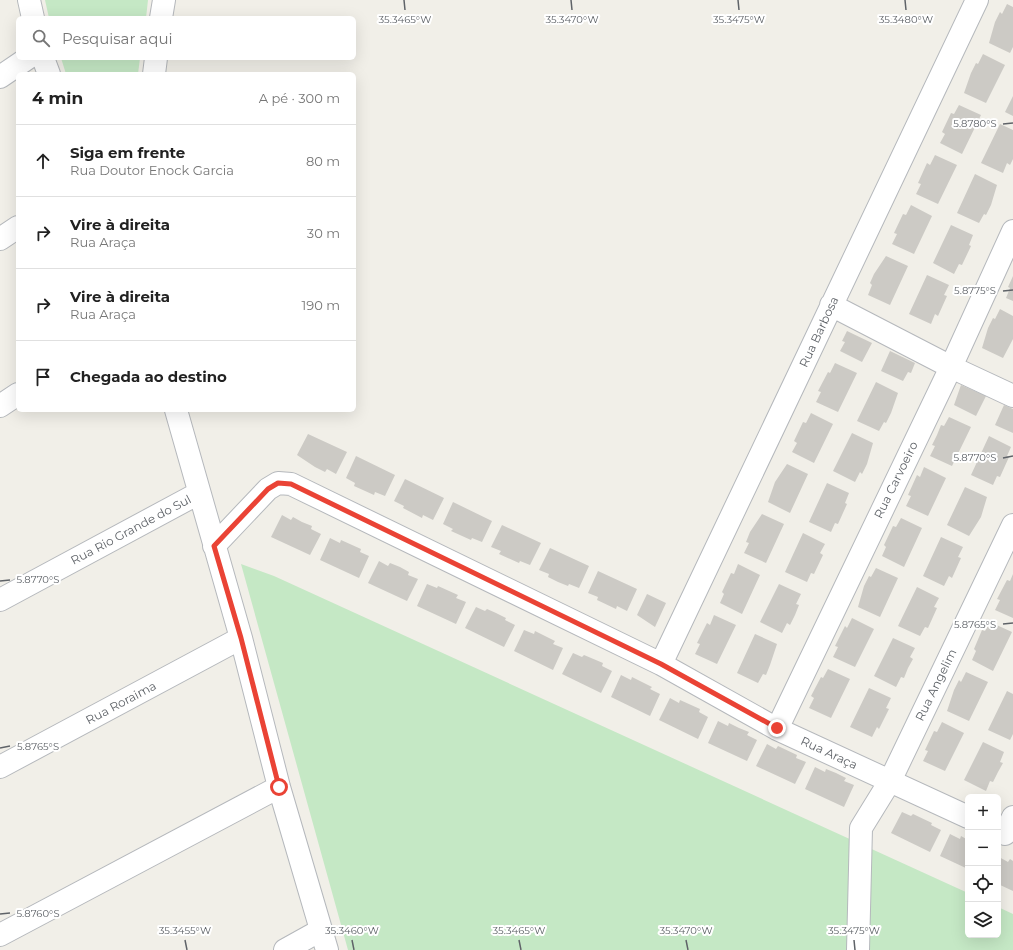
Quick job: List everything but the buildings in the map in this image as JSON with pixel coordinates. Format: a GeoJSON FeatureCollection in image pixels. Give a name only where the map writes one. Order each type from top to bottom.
{"type":"FeatureCollection","features":[{"type":"Feature","properties":{"kind":"street"},"geometry":{"type":"LineString","coordinates":[[29,0],[33,16]]}},
{"type":"Feature","properties":{"kind":"street"},"geometry":{"type":"LineString","coordinates":[[161,16],[164,0]]}},
{"type":"Feature","properties":{"kind":"street","name":"Rua Barbosa"},"geometry":{"type":"LineString","coordinates":[[661,664],[977,0]]}},
{"type":"Feature","properties":{"kind":"street"},"geometry":{"type":"LineString","coordinates":[[0,77],[25,60]]}},
{"type":"Feature","properties":{"kind":"street"},"geometry":{"type":"LineString","coordinates":[[44,60],[48,72]]}},
{"type":"Feature","properties":{"kind":"street"},"geometry":{"type":"LineString","coordinates":[[154,72],[156,60]]}},
{"type":"Feature","properties":{"kind":"street"},"geometry":{"type":"LineString","coordinates":[[0,239],[16,228]]}},
{"type":"Feature","properties":{"kind":"street","name":"Rua Carvoeiro"},"geometry":{"type":"LineString","coordinates":[[777,728],[951,367],[1013,230]]}},
{"type":"Feature","properties":{"kind":"street"},"geometry":{"type":"LineString","coordinates":[[831,305],[951,367],[1013,396]]}},
{"type":"Feature","properties":{"kind":"street"},"geometry":{"type":"LineString","coordinates":[[0,406],[16,395]]}},
{"type":"Feature","properties":{"kind":"street"},"geometry":{"type":"LineString","coordinates":[[177,412],[241,638],[279,787],[324,940],[285,950]]}},
{"type":"Feature","properties":{"kind":"street","name":"Rua Araça"},"geometry":{"type":"LineString","coordinates":[[214,546],[268,489],[278,483],[291,484],[661,664],[777,728],[965,816]]}},
{"type":"Feature","properties":{"kind":"street","name":"Rua Rio Grande do Sul"},"geometry":{"type":"LineString","coordinates":[[0,600],[199,493]]}},
{"type":"Feature","properties":{"kind":"street","name":"Rua Angelim"},"geometry":{"type":"LineString","coordinates":[[858,950],[861,828],[890,781],[1013,525]]}},
{"type":"Feature","properties":{"kind":"street","name":"Rua Roraima"},"geometry":{"type":"LineString","coordinates":[[0,767],[241,638]]}},
{"type":"Feature","properties":{"kind":"street"},"geometry":{"type":"LineString","coordinates":[[0,935],[279,787]]}},
{"type":"Feature","properties":{"kind":"green space"},"geometry":{"type":"Polygon","coordinates":[[[45,0],[148,0],[146,16],[49,16],[45,0]]]}},
{"type":"Feature","properties":{"kind":"green space"},"geometry":{"type":"Polygon","coordinates":[[[62,60],[140,60],[138,72],[65,72],[62,60]]]}},
{"type":"Feature","properties":{"kind":"green space"},"geometry":{"type":"Polygon","coordinates":[[[241,564],[274,576],[965,892],[965,938],[1001,938],[1001,908],[1013,914],[1013,950],[348,950],[241,564]]]}},
{"type":"Feature","properties":{"kind":"route"},"geometry":{"type":"LineString","coordinates":[[279,787],[241,638],[214,546],[268,489],[278,483],[291,484],[661,664],[777,728]]}}]}
